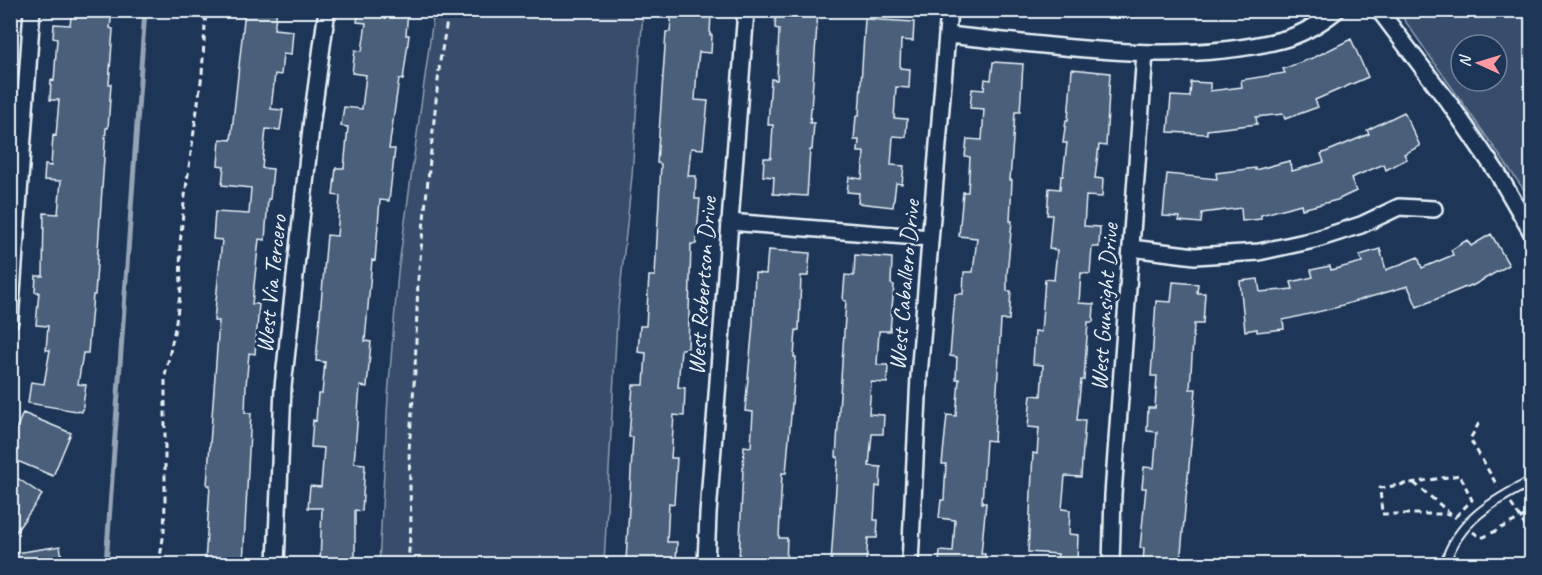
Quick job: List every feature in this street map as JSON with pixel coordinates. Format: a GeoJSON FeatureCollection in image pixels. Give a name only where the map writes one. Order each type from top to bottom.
{"type":"FeatureCollection","features":[{"type":"Feature","properties":{"kind":"street"},"geometry":{"type":"LineString","coordinates":[[10,321],[14,212],[32,10]]}},
{"type":"Feature","properties":{"kind":"street","name":"West Via Tercero"},"geometry":{"type":"LineString","coordinates":[[276,564],[283,387],[312,119],[327,10]]}},
{"type":"Feature","properties":{"kind":"street","name":"West Robertson Drive"},"geometry":{"type":"LineString","coordinates":[[706,564],[746,10]]}},
{"type":"Feature","properties":{"kind":"street","name":"West Caballero Drive"},"geometry":{"type":"LineString","coordinates":[[910,564],[919,376],[949,10]]}},
{"type":"Feature","properties":{"kind":"street"},"geometry":{"type":"LineString","coordinates":[[947,34],[1145,53],[1222,50],[1283,40],[1321,23],[1338,10]]}},
{"type":"Feature","properties":{"kind":"street"},"geometry":{"type":"LineString","coordinates":[[1379,10],[1452,107],[1498,174],[1532,233]]}},
{"type":"Feature","properties":{"kind":"street","name":"West Gunsight Drive"},"geometry":{"type":"LineString","coordinates":[[1111,564],[1113,495],[1145,53]]}},
{"type":"Feature","properties":{"kind":"street"},"geometry":{"type":"LineString","coordinates":[[1131,248],[1195,256],[1259,252],[1314,240],[1361,225],[1399,207],[1434,209]]}},
{"type":"Feature","properties":{"kind":"street"},"geometry":{"type":"LineString","coordinates":[[729,222],[930,238]]}},
{"type":"Feature","properties":{"kind":"lane"},"geometry":{"type":"LineString","coordinates":[[1445,564],[1453,542],[1469,521],[1489,504],[1532,480]]}},
{"type":"Feature","properties":{"kind":"path"},"geometry":{"type":"LineString","coordinates":[[159,564],[164,532],[165,502],[165,376],[181,290],[180,245],[202,74],[206,10]]}},
{"type":"Feature","properties":{"kind":"path"},"geometry":{"type":"LineString","coordinates":[[408,564],[411,523],[409,450],[416,371],[418,279],[439,72],[449,10]]}},
{"type":"Feature","properties":{"kind":"path"},"geometry":{"type":"LineString","coordinates":[[1479,423],[1470,439],[1492,478],[1521,518],[1532,538]]}},
{"type":"Feature","properties":{"kind":"path"},"geometry":{"type":"LineString","coordinates":[[1451,514],[1382,514],[1380,488],[1460,475],[1472,500],[1455,517]]}},
{"type":"Feature","properties":{"kind":"shaded area"},"geometry":{"type":"Polygon","coordinates":[[[434,11],[643,11],[632,176],[617,320],[604,564],[379,564],[388,396],[398,272],[434,11]]]}},
{"type":"Feature","properties":{"kind":"shaded area"},"geometry":{"type":"Polygon","coordinates":[[[1398,11],[1531,11],[1531,200],[1456,93],[1509,93],[1509,33],[1449,33],[1449,83],[1398,11]]]}},
{"type":"Feature","properties":{"kind":"building"},"geometry":{"type":"Polygon","coordinates":[[[72,10],[112,10],[110,28],[113,29],[95,295],[93,295],[88,353],[83,353],[78,384],[86,385],[82,412],[28,403],[31,382],[44,384],[50,350],[46,350],[48,326],[36,325],[39,292],[35,292],[36,276],[43,276],[44,213],[58,214],[61,181],[44,180],[45,165],[51,166],[59,100],[50,100],[51,80],[54,81],[57,39],[53,38],[54,24],[70,25],[72,10]]]}},
{"type":"Feature","properties":{"kind":"building"},"geometry":{"type":"Polygon","coordinates":[[[245,10],[277,10],[274,29],[293,31],[291,55],[283,54],[281,75],[275,74],[271,109],[283,110],[280,130],[266,129],[262,168],[273,169],[265,240],[259,239],[252,304],[259,304],[255,354],[249,353],[246,386],[245,413],[251,413],[243,564],[205,564],[210,485],[207,485],[219,321],[214,321],[222,240],[213,239],[215,212],[249,214],[251,188],[222,185],[224,166],[218,165],[220,139],[231,140],[245,10]]]}},
{"type":"Feature","properties":{"kind":"building"},"geometry":{"type":"Polygon","coordinates":[[[359,10],[408,10],[406,35],[409,35],[403,80],[399,79],[389,149],[395,149],[389,201],[380,200],[375,261],[372,260],[365,341],[371,342],[367,387],[360,386],[354,463],[365,464],[362,511],[355,510],[355,564],[320,564],[322,508],[308,508],[310,486],[321,487],[324,448],[311,447],[313,420],[316,421],[318,394],[322,394],[325,362],[316,361],[327,235],[337,236],[340,196],[333,195],[336,168],[344,168],[348,127],[341,126],[344,107],[362,109],[366,75],[352,73],[355,50],[362,51],[366,23],[357,22],[359,10]]]}},
{"type":"Feature","properties":{"kind":"building"},"geometry":{"type":"Polygon","coordinates":[[[672,10],[711,12],[710,35],[712,35],[711,53],[699,52],[697,70],[695,100],[708,101],[703,149],[691,148],[688,176],[696,176],[695,199],[700,199],[696,244],[691,244],[688,349],[681,349],[678,387],[685,388],[684,416],[674,415],[671,458],[677,458],[674,504],[669,503],[667,542],[677,542],[676,564],[626,561],[633,437],[629,437],[633,385],[644,385],[646,353],[638,352],[640,326],[646,326],[649,276],[655,276],[661,164],[657,163],[666,32],[670,32],[672,10]]]}},
{"type":"Feature","properties":{"kind":"building"},"geometry":{"type":"Polygon","coordinates":[[[776,10],[818,11],[810,123],[814,123],[807,196],[773,194],[774,177],[763,176],[764,158],[771,158],[773,125],[768,125],[771,79],[777,80],[779,29],[775,28],[776,10]]]}},
{"type":"Feature","properties":{"kind":"building"},"geometry":{"type":"Polygon","coordinates":[[[865,19],[914,22],[913,41],[901,40],[900,68],[910,69],[909,88],[896,87],[894,118],[907,119],[906,137],[893,136],[891,165],[904,166],[902,184],[896,183],[893,207],[858,203],[859,193],[847,192],[849,177],[862,179],[864,152],[858,152],[859,140],[854,140],[856,116],[859,116],[865,19]]]}},
{"type":"Feature","properties":{"kind":"building"},"geometry":{"type":"Polygon","coordinates":[[[1351,39],[1368,77],[1315,100],[1318,107],[1285,119],[1283,114],[1256,117],[1257,124],[1207,130],[1207,134],[1168,132],[1171,96],[1190,97],[1191,82],[1210,83],[1210,91],[1242,87],[1241,80],[1285,73],[1283,69],[1315,57],[1351,39]]]}},
{"type":"Feature","properties":{"kind":"building"},"geometry":{"type":"Polygon","coordinates":[[[993,62],[1023,64],[1020,112],[1015,112],[1010,180],[1012,180],[1010,221],[1012,221],[1007,275],[1007,291],[1011,291],[1009,320],[1001,320],[994,441],[986,440],[982,503],[986,503],[981,554],[985,554],[985,564],[939,564],[940,551],[953,552],[955,520],[939,518],[941,500],[944,500],[946,464],[942,464],[947,415],[956,416],[959,379],[956,379],[957,357],[950,356],[955,294],[963,294],[964,272],[973,272],[977,238],[959,236],[963,192],[968,192],[970,157],[965,156],[967,139],[982,140],[984,109],[970,108],[972,89],[984,90],[985,79],[991,80],[993,62]]]}},
{"type":"Feature","properties":{"kind":"building"},"geometry":{"type":"Polygon","coordinates":[[[1072,69],[1110,73],[1106,146],[1099,145],[1095,178],[1103,179],[1102,197],[1086,196],[1084,226],[1100,227],[1099,247],[1092,247],[1090,274],[1081,273],[1079,303],[1094,304],[1093,322],[1088,322],[1084,380],[1081,380],[1077,420],[1085,420],[1081,477],[1065,476],[1062,509],[1070,510],[1069,534],[1078,535],[1077,562],[1057,561],[1058,554],[1028,552],[1033,453],[1037,454],[1039,428],[1028,427],[1031,395],[1041,396],[1043,365],[1033,364],[1035,331],[1041,332],[1045,279],[1054,280],[1057,250],[1049,249],[1052,215],[1047,215],[1049,188],[1060,189],[1061,176],[1063,176],[1067,143],[1063,143],[1066,120],[1068,120],[1072,69]]]}},
{"type":"Feature","properties":{"kind":"building"},"geometry":{"type":"Polygon","coordinates":[[[1404,112],[1420,146],[1404,154],[1407,159],[1386,170],[1384,164],[1351,178],[1356,191],[1337,200],[1302,209],[1301,204],[1261,215],[1261,219],[1242,221],[1241,208],[1202,213],[1201,223],[1179,221],[1180,217],[1163,216],[1167,174],[1217,179],[1216,173],[1255,168],[1255,170],[1289,161],[1292,171],[1324,162],[1321,154],[1369,134],[1367,130],[1404,112]]]}},
{"type":"Feature","properties":{"kind":"building"},"geometry":{"type":"Polygon","coordinates":[[[1491,234],[1509,265],[1472,286],[1417,307],[1408,286],[1339,307],[1283,320],[1284,329],[1245,331],[1240,281],[1258,279],[1260,292],[1293,289],[1291,282],[1313,277],[1311,270],[1330,266],[1331,270],[1362,262],[1360,255],[1380,249],[1386,270],[1418,257],[1422,268],[1453,255],[1451,250],[1467,240],[1471,246],[1491,234]]]}},
{"type":"Feature","properties":{"kind":"building"},"geometry":{"type":"Polygon","coordinates":[[[768,250],[810,253],[808,276],[801,276],[799,330],[796,330],[794,357],[796,357],[786,473],[782,473],[779,538],[787,538],[786,564],[750,564],[750,562],[739,562],[744,446],[751,447],[753,412],[745,411],[755,273],[766,274],[768,250]]]}},
{"type":"Feature","properties":{"kind":"building"},"geometry":{"type":"Polygon","coordinates":[[[855,255],[892,258],[891,284],[894,285],[890,331],[879,331],[877,365],[888,365],[887,383],[871,382],[869,414],[884,415],[883,434],[872,434],[869,466],[881,467],[880,487],[876,486],[874,520],[878,520],[877,538],[868,538],[866,564],[831,563],[846,301],[843,300],[845,275],[854,276],[855,255]]]}},
{"type":"Feature","properties":{"kind":"building"},"geometry":{"type":"Polygon","coordinates":[[[1173,282],[1198,284],[1197,293],[1205,293],[1203,324],[1194,324],[1190,389],[1196,389],[1180,564],[1143,564],[1144,548],[1140,548],[1146,488],[1142,488],[1144,467],[1154,468],[1157,432],[1147,431],[1148,408],[1155,408],[1157,376],[1151,376],[1156,301],[1171,302],[1173,282]]]}},
{"type":"Feature","properties":{"kind":"building"},"geometry":{"type":"Polygon","coordinates":[[[23,413],[71,433],[53,476],[10,458],[10,443],[23,413]]]}},
{"type":"Feature","properties":{"kind":"building"},"geometry":{"type":"Polygon","coordinates":[[[10,473],[42,495],[10,540],[10,473]]]}},
{"type":"Feature","properties":{"kind":"building"},"geometry":{"type":"Polygon","coordinates":[[[60,546],[63,564],[10,564],[10,554],[60,546]]]}},
{"type":"Feature","properties":{"kind":"waterway"},"geometry":{"type":"LineString","coordinates":[[106,564],[145,10]]}}]}
